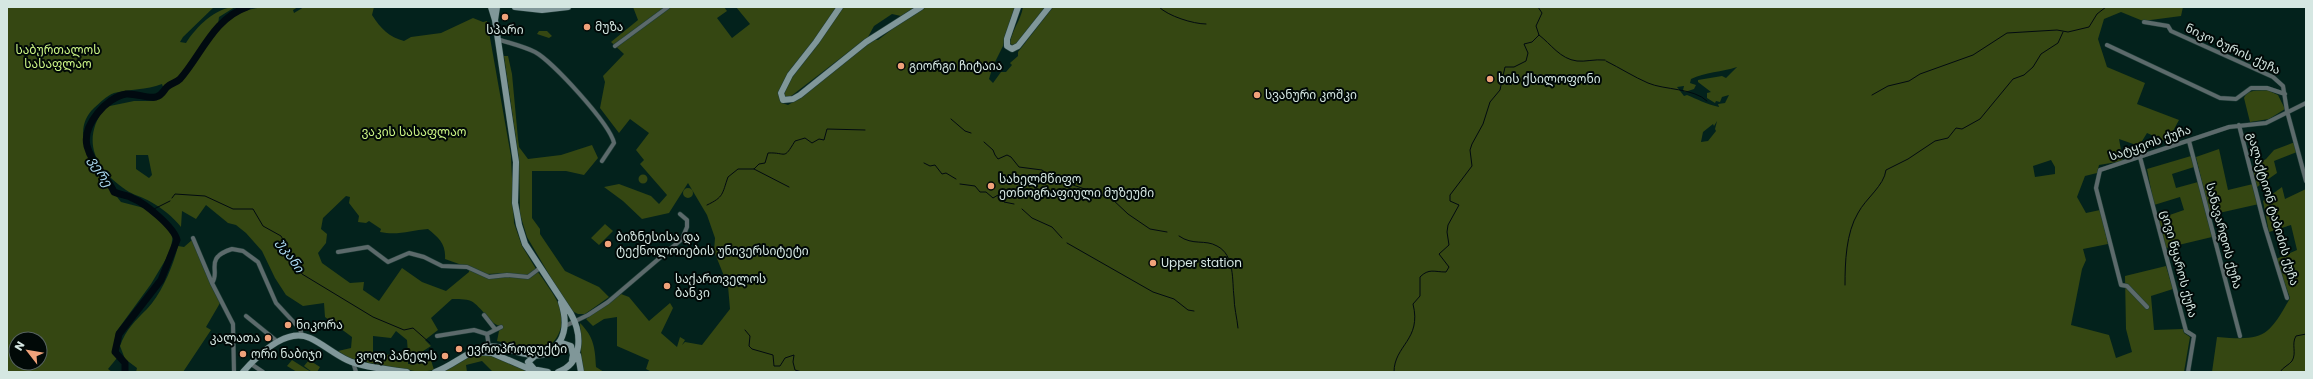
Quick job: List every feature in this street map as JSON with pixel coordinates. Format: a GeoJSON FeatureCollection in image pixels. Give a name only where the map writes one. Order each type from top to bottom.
{"type":"FeatureCollection","features":[{"type":"Feature","properties":{"kind":"main road"},"geometry":{"type":"LineString","coordinates":[[491,7],[495,20]]}},
{"type":"Feature","properties":{"kind":"main road"},"geometry":{"type":"LineString","coordinates":[[497,7],[495,20],[496,38],[516,162],[515,203],[517,220],[525,244],[575,321],[581,372]]}},
{"type":"Feature","properties":{"kind":"main road"},"geometry":{"type":"LineString","coordinates":[[515,7],[542,10],[568,7]]}},
{"type":"Feature","properties":{"kind":"main road"},"geometry":{"type":"LineString","coordinates":[[840,7],[816,42],[790,75],[781,93],[783,100],[796,97],[866,42],[921,7]]}},
{"type":"Feature","properties":{"kind":"main road"},"geometry":{"type":"LineString","coordinates":[[1018,7],[1007,39],[1007,46],[1012,49],[1022,42],[1049,7]]}},
{"type":"Feature","properties":{"kind":"main road"},"geometry":{"type":"LineString","coordinates":[[535,369],[529,365],[528,362],[536,356],[547,353],[556,345],[562,336],[565,326],[563,310],[558,297]]}},
{"type":"Feature","properties":{"kind":"main road"},"geometry":{"type":"LineString","coordinates":[[243,372],[278,342],[293,336],[302,335],[353,362],[407,372]]}},
{"type":"Feature","properties":{"kind":"main road"},"geometry":{"type":"LineString","coordinates":[[556,345],[565,343],[572,348],[572,359],[566,368]]}},
{"type":"Feature","properties":{"kind":"main road"},"geometry":{"type":"LineString","coordinates":[[435,372],[489,346],[536,356]]}},
{"type":"Feature","properties":{"kind":"main road"},"geometry":{"type":"LineString","coordinates":[[474,352],[492,354],[520,366],[548,372]]}},
{"type":"Feature","properties":{"kind":"main road"},"geometry":{"type":"LineString","coordinates":[[558,372],[573,363],[578,354]]}},
{"type":"Feature","properties":{"kind":"street"},"geometry":{"type":"LineString","coordinates":[[615,46],[628,38],[668,7]]}},
{"type":"Feature","properties":{"kind":"street","name":"ნიკო ბურის ქუჩა"},"geometry":{"type":"LineString","coordinates":[[2144,22],[2168,26],[2171,31],[2273,77],[2283,86],[2285,94]]}},
{"type":"Feature","properties":{"kind":"street"},"geometry":{"type":"LineString","coordinates":[[496,38],[536,52],[549,63],[592,108],[614,142],[602,161]]}},
{"type":"Feature","properties":{"kind":"street"},"geometry":{"type":"LineString","coordinates":[[2107,45],[2220,98],[2236,100],[2251,88],[2267,88],[2285,94],[2287,111],[2306,181]]}},
{"type":"Feature","properties":{"kind":"street","name":"სატყეოს ქუჩა"},"geometry":{"type":"LineString","coordinates":[[2147,307],[2127,286],[2121,285],[2096,188],[2100,170],[2229,127],[2266,123],[2287,111],[2306,103]]}},
{"type":"Feature","properties":{"kind":"street","name":"გალაქტიონ ტაბიძის ქუჩა"},"geometry":{"type":"LineString","coordinates":[[2239,125],[2265,227],[2287,298]]}},
{"type":"Feature","properties":{"kind":"street","name":"სანავარდოს ქუჩა"},"geometry":{"type":"LineString","coordinates":[[2189,140],[2240,336]]}},
{"type":"Feature","properties":{"kind":"street","name":"ცივი წყაროს ქუჩა"},"geometry":{"type":"LineString","coordinates":[[2140,157],[2186,331],[2194,336],[2188,372]]}},
{"type":"Feature","properties":{"kind":"street"},"geometry":{"type":"LineString","coordinates":[[565,326],[582,318],[620,292],[682,239],[687,227],[687,220],[680,214]]}},
{"type":"Feature","properties":{"kind":"street"},"geometry":{"type":"LineString","coordinates":[[193,238],[212,283],[233,324],[234,372]]}},
{"type":"Feature","properties":{"kind":"street"},"geometry":{"type":"LineString","coordinates":[[338,252],[368,246],[388,262],[409,253],[424,257],[436,264],[467,267],[489,277],[508,275],[528,276],[540,268]]}},
{"type":"Feature","properties":{"kind":"street"},"geometry":{"type":"LineString","coordinates":[[212,283],[215,278],[213,266],[217,258],[232,248],[249,254],[258,262],[279,307],[300,329],[302,335]]}},
{"type":"Feature","properties":{"kind":"street"},"geometry":{"type":"LineString","coordinates":[[571,314],[582,318]]}},
{"type":"Feature","properties":{"kind":"street"},"geometry":{"type":"LineString","coordinates":[[484,315],[495,329]]}},
{"type":"Feature","properties":{"kind":"street"},"geometry":{"type":"LineString","coordinates":[[246,316],[278,342]]}},
{"type":"Feature","properties":{"kind":"street"},"geometry":{"type":"LineString","coordinates":[[437,336],[474,330],[487,334],[501,327]]}},
{"type":"Feature","properties":{"kind":"street"},"geometry":{"type":"LineString","coordinates":[[487,334],[489,346]]}},
{"type":"Feature","properties":{"kind":"street"},"geometry":{"type":"LineString","coordinates":[[353,362],[356,372]]}},
{"type":"Feature","properties":{"kind":"street"},"geometry":{"type":"LineString","coordinates":[[251,364],[263,372]]}},
{"type":"Feature","properties":{"kind":"green space"},"geometry":{"type":"Polygon","coordinates":[[[7,7],[214,7],[183,37],[180,42],[186,43],[207,19],[221,10],[235,7],[219,17],[217,32],[235,16],[244,11],[264,7],[298,7],[293,10],[294,13],[304,7],[374,7],[372,15],[382,28],[390,35],[404,41],[411,37],[441,33],[473,18],[483,22],[487,21],[511,156],[514,223],[522,246],[536,269],[527,276],[509,273],[487,274],[445,259],[443,245],[428,229],[399,233],[380,232],[381,229],[369,221],[366,223],[358,222],[359,216],[349,203],[350,197],[346,196],[323,218],[321,229],[327,234],[326,243],[318,253],[322,263],[350,283],[364,282],[363,290],[379,301],[402,268],[422,282],[446,291],[469,272],[469,270],[491,279],[507,276],[528,277],[538,272],[555,297],[561,313],[562,321],[560,329],[558,336],[553,342],[540,350],[527,351],[497,341],[500,326],[493,322],[475,303],[464,299],[452,299],[431,318],[438,330],[425,340],[431,346],[420,353],[408,354],[408,364],[422,363],[431,360],[434,370],[420,372],[352,360],[338,351],[351,348],[352,337],[325,317],[324,303],[303,306],[286,295],[275,278],[262,251],[246,233],[236,225],[228,223],[206,205],[196,219],[182,211],[181,227],[171,216],[159,207],[148,200],[129,192],[115,181],[99,163],[94,153],[94,131],[98,119],[105,107],[134,101],[154,101],[164,90],[162,84],[114,93],[108,96],[94,108],[86,119],[83,132],[85,144],[90,157],[105,181],[121,202],[148,209],[169,228],[173,234],[171,248],[166,259],[151,284],[116,332],[113,352],[117,358],[108,369],[112,372],[7,372],[7,7]],[[136,155],[136,169],[149,178],[152,175],[148,155],[136,155]],[[396,331],[391,338],[373,336],[373,356],[408,353],[407,340],[396,331]]]}},
{"type":"Feature","properties":{"kind":"green space"},"geometry":{"type":"Polygon","coordinates":[[[633,7],[724,7],[727,11],[717,18],[732,38],[750,24],[736,7],[915,7],[901,16],[892,14],[874,26],[868,37],[782,103],[788,105],[800,98],[874,39],[878,40],[891,30],[890,28],[925,7],[1016,7],[1013,18],[1011,18],[1003,46],[993,66],[989,79],[993,83],[1001,72],[1006,72],[1012,65],[1010,63],[1018,56],[1018,52],[1053,7],[2183,7],[2181,16],[2143,21],[2121,12],[2104,19],[2098,39],[2107,67],[2145,83],[2137,104],[2179,120],[2167,142],[2147,133],[2139,146],[2119,139],[2123,161],[2099,165],[2097,173],[2085,176],[2077,197],[2086,213],[2100,210],[2108,244],[2083,249],[2086,260],[2082,269],[2071,325],[2109,335],[2116,358],[2132,352],[2126,329],[2125,276],[2166,266],[2173,289],[2151,296],[2154,330],[2183,329],[2184,333],[2190,337],[2184,372],[652,372],[646,369],[649,360],[617,346],[617,317],[604,319],[593,326],[586,319],[621,294],[629,297],[649,321],[670,303],[673,308],[661,333],[677,347],[680,337],[685,340],[682,345],[685,342],[702,345],[730,309],[728,286],[714,251],[715,238],[707,215],[688,183],[669,213],[642,219],[623,201],[604,187],[619,184],[651,196],[659,204],[667,195],[640,164],[644,160],[636,150],[649,133],[630,119],[619,133],[600,108],[605,82],[603,76],[624,54],[611,42],[638,20],[633,7]],[[1737,67],[1691,79],[1690,83],[1696,85],[1694,89],[1685,92],[1683,90],[1684,86],[1677,87],[1684,96],[1687,95],[1719,107],[1718,104],[1725,103],[1729,95],[1722,97],[1720,102],[1716,101],[1715,103],[1707,98],[1707,93],[1711,92],[1698,82],[1698,80],[1722,76],[1726,78],[1737,67]],[[1717,121],[1714,126],[1713,124],[1703,132],[1701,142],[1708,141],[1716,131],[1717,121]],[[2051,160],[2033,166],[2035,177],[2055,174],[2055,167],[2051,160]]]}},
{"type":"Feature","properties":{"kind":"green space"},"geometry":{"type":"Polygon","coordinates":[[[1023,7],[1047,7],[1016,44],[1012,45],[1010,43],[1011,38],[1023,7]]]}},
{"type":"Feature","properties":{"kind":"green space"},"geometry":{"type":"Polygon","coordinates":[[[539,31],[547,31],[552,36],[549,38],[537,34],[539,31]]]}},
{"type":"Feature","properties":{"kind":"green space"},"geometry":{"type":"Polygon","coordinates":[[[504,56],[508,56],[512,74],[519,147],[528,159],[561,155],[592,145],[598,158],[584,175],[566,171],[532,171],[532,218],[540,229],[540,234],[565,271],[599,287],[609,297],[585,314],[578,314],[570,310],[527,237],[520,214],[519,159],[504,56]]]}},
{"type":"Feature","properties":{"kind":"green space"},"geometry":{"type":"Polygon","coordinates":[[[2267,90],[2278,95],[2285,109],[2269,119],[2250,122],[2244,98],[2248,93],[2267,90]]]}},
{"type":"Feature","properties":{"kind":"green space"},"geometry":{"type":"Polygon","coordinates":[[[2295,142],[2297,152],[2274,161],[2277,173],[2257,187],[2252,167],[2266,159],[2274,150],[2295,142]]]}},
{"type":"Feature","properties":{"kind":"green space"},"geometry":{"type":"Polygon","coordinates":[[[2219,149],[2228,190],[2253,184],[2259,204],[2210,215],[2196,157],[2219,149]]]}},
{"type":"Feature","properties":{"kind":"green space"},"geometry":{"type":"Polygon","coordinates":[[[2191,156],[2194,167],[2172,174],[2176,188],[2198,182],[2212,237],[2166,248],[2158,219],[2184,210],[2180,197],[2154,205],[2147,169],[2191,156]]]}},
{"type":"Feature","properties":{"kind":"green space"},"geometry":{"type":"Polygon","coordinates":[[[643,174],[648,179],[643,184],[638,179],[643,174]]]}},
{"type":"Feature","properties":{"kind":"green space"},"geometry":{"type":"Polygon","coordinates":[[[2282,187],[2285,199],[2306,189],[2306,370],[2304,372],[2212,372],[2217,337],[2245,338],[2255,337],[2262,334],[2276,322],[2290,298],[2276,259],[2297,250],[2291,225],[2269,232],[2263,201],[2282,187]]]}},
{"type":"Feature","properties":{"kind":"green space"},"geometry":{"type":"Polygon","coordinates":[[[686,188],[690,188],[692,189],[692,197],[686,198],[683,195],[683,191],[686,188]]]}},
{"type":"Feature","properties":{"kind":"green space"},"geometry":{"type":"Polygon","coordinates":[[[605,224],[613,231],[599,245],[591,238],[605,224]]]}},
{"type":"Feature","properties":{"kind":"green space"},"geometry":{"type":"Polygon","coordinates":[[[192,240],[220,303],[206,327],[211,330],[183,372],[136,372],[137,368],[125,359],[120,346],[122,340],[131,326],[152,303],[162,287],[170,271],[178,246],[184,247],[192,240]]]}},
{"type":"Feature","properties":{"kind":"green space"},"geometry":{"type":"Polygon","coordinates":[[[580,323],[585,328],[593,343],[596,367],[604,372],[582,372],[580,323]]]}},
{"type":"Feature","properties":{"kind":"green space"},"geometry":{"type":"Polygon","coordinates":[[[486,353],[535,372],[493,372],[482,361],[466,365],[467,372],[446,372],[445,369],[474,354],[486,353]]]}},
{"type":"Feature","properties":{"kind":"green space"},"geometry":{"type":"Polygon","coordinates":[[[292,360],[311,372],[297,372],[287,366],[292,360]]]}},
{"type":"Feature","properties":{"kind":"green space"},"geometry":{"type":"Polygon","coordinates":[[[309,360],[320,367],[317,372],[312,372],[304,366],[309,360]]]}},
{"type":"Feature","properties":{"kind":"waterway","name":"ვერე"},"geometry":{"type":"LineString","coordinates":[[125,372],[125,363],[115,352],[119,334],[161,280],[177,240],[165,222],[151,210],[130,197],[114,192],[89,153],[86,138],[88,129],[92,121],[104,106],[119,96],[130,94],[145,97],[156,97],[160,95],[169,86],[180,79],[217,28],[225,20],[247,7]]}},
{"type":"Feature","properties":{"kind":"waterway"},"geometry":{"type":"LineString","coordinates":[[1159,7],[1181,19],[1194,23],[1206,24]]}},
{"type":"Feature","properties":{"kind":"waterway"},"geometry":{"type":"LineString","coordinates":[[1394,372],[1398,355],[1411,334],[1414,326],[1415,316],[1413,304],[1420,296],[1420,277],[1429,271],[1446,272],[1449,267],[1439,254],[1449,245],[1447,232],[1448,225],[1459,205],[1450,201],[1450,195],[1472,166],[1470,150],[1483,124],[1490,102],[1500,90],[1505,67],[1514,67],[1526,61],[1528,53],[1524,44],[1532,42],[1539,35],[1536,26],[1542,13],[1538,7]]}},
{"type":"Feature","properties":{"kind":"waterway"},"geometry":{"type":"LineString","coordinates":[[1872,95],[1888,86],[1909,81],[1920,74],[1973,55],[2007,33],[2057,30],[2068,32],[2089,27],[2097,14],[2106,7]]}},
{"type":"Feature","properties":{"kind":"waterway"},"geometry":{"type":"LineString","coordinates":[[1845,285],[1846,257],[1851,229],[1861,208],[1885,176],[1886,170],[1908,159],[1935,141],[1948,138],[1956,128],[1962,129],[1980,119],[2013,79],[2024,75],[2033,67],[2041,54],[2058,43],[2063,32]]}},
{"type":"Feature","properties":{"kind":"waterway"},"geometry":{"type":"LineString","coordinates":[[1539,35],[1561,54],[1571,60],[1605,60]]}},
{"type":"Feature","properties":{"kind":"waterway"},"geometry":{"type":"LineString","coordinates":[[1606,61],[1648,83],[1687,91],[1707,101]]}},
{"type":"Feature","properties":{"kind":"waterway"},"geometry":{"type":"LineString","coordinates":[[951,119],[965,131],[971,133]]}},
{"type":"Feature","properties":{"kind":"waterway"},"geometry":{"type":"LineString","coordinates":[[707,205],[720,197],[728,177],[738,169],[754,169],[759,164],[765,163],[768,153],[784,154],[795,141],[805,138],[812,143],[819,139],[824,140],[827,129],[865,130]]}},
{"type":"Feature","properties":{"kind":"waterway"},"geometry":{"type":"LineString","coordinates":[[984,142],[993,150],[998,159],[1007,155],[1011,157],[1019,167],[1042,170],[1052,177],[1059,176],[1070,184],[1111,198],[1128,214],[1150,229],[1167,232]]}},
{"type":"Feature","properties":{"kind":"waterway"},"geometry":{"type":"LineString","coordinates":[[924,163],[930,166],[935,165],[942,174],[946,173],[956,179]]}},
{"type":"Feature","properties":{"kind":"waterway"},"geometry":{"type":"LineString","coordinates":[[754,169],[789,187]]}},
{"type":"Feature","properties":{"kind":"waterway"},"geometry":{"type":"LineString","coordinates":[[960,184],[975,186],[980,192],[986,192],[993,198],[998,195],[1002,196],[1004,202],[1014,204]]}},
{"type":"Feature","properties":{"kind":"waterway","name":"უკანი"},"geometry":{"type":"LineString","coordinates":[[172,198],[175,194],[205,196],[233,209],[253,209],[263,226],[281,236],[302,274],[373,317],[404,330],[413,328],[430,343]]}},
{"type":"Feature","properties":{"kind":"waterway","name":"უკანი"},"geometry":{"type":"LineString","coordinates":[[150,211],[170,201]]}},
{"type":"Feature","properties":{"kind":"waterway"},"geometry":{"type":"LineString","coordinates":[[1022,209],[1032,218],[1052,227],[1062,238]]}},
{"type":"Feature","properties":{"kind":"waterway"},"geometry":{"type":"LineString","coordinates":[[1179,236],[1189,241],[1208,243],[1217,246],[1223,250],[1227,256],[1232,269],[1234,305],[1238,328]]}},
{"type":"Feature","properties":{"kind":"waterway"},"geometry":{"type":"LineString","coordinates":[[1067,243],[1153,292],[1174,299],[1188,310],[1194,311]]}},
{"type":"Feature","properties":{"kind":"waterway"},"geometry":{"type":"LineString","coordinates":[[745,330],[750,336],[749,346],[752,349],[773,355],[774,366],[780,366],[785,358],[794,355],[793,362],[795,370],[802,372]]}},
{"type":"Feature","properties":{"kind":"waterway"},"geometry":{"type":"LineString","coordinates":[[2280,372],[2292,361],[2296,336],[2306,334]]}},
{"type":"Feature","properties":{"kind":"place","name":"სპარი"},"geometry":{"type":"Point","coordinates":[505,17]}},
{"type":"Feature","properties":{"kind":"place","name":"მუზა"},"geometry":{"type":"Point","coordinates":[587,27]}},
{"type":"Feature","properties":{"kind":"place","name":"გიორგი ჩიტაია"},"geometry":{"type":"Point","coordinates":[901,66]}},
{"type":"Feature","properties":{"kind":"place","name":"ხის ქსილოფონი"},"geometry":{"type":"Point","coordinates":[1490,79]}},
{"type":"Feature","properties":{"kind":"place","name":"სვანური კოშკი"},"geometry":{"type":"Point","coordinates":[1257,95]}},
{"type":"Feature","properties":{"kind":"place","name":"სახელმწიფო ეთნოგრაფიული მუზეუმი"},"geometry":{"type":"Point","coordinates":[991,186]}},
{"type":"Feature","properties":{"kind":"place","name":"ბიზნესისა და ტექნოლოიების უნივერსიტეტი"},"geometry":{"type":"Point","coordinates":[608,244]}},
{"type":"Feature","properties":{"kind":"place","name":"Upper station"},"geometry":{"type":"Point","coordinates":[1153,263]}},
{"type":"Feature","properties":{"kind":"place","name":"საქართველოს ბანკი"},"geometry":{"type":"Point","coordinates":[667,286]}},
{"type":"Feature","properties":{"kind":"place","name":"ნიკორა"},"geometry":{"type":"Point","coordinates":[288,325]}},
{"type":"Feature","properties":{"kind":"place","name":"კალათა"},"geometry":{"type":"Point","coordinates":[268,338]}},
{"type":"Feature","properties":{"kind":"place","name":"ევროპროდუქტი"},"geometry":{"type":"Point","coordinates":[459,349]}},
{"type":"Feature","properties":{"kind":"place","name":"ორი ნაბიჯი"},"geometry":{"type":"Point","coordinates":[243,354]}},
{"type":"Feature","properties":{"kind":"place","name":"ვოლ პანელს"},"geometry":{"type":"Point","coordinates":[445,356]}},
{"type":"Feature","properties":{"kind":"park label","name":"საბურთალოს სასაფლაო"},"geometry":{"type":"Point","coordinates":[58,57]}},
{"type":"Feature","properties":{"kind":"park label","name":"ვაკის სასაფლაო"},"geometry":{"type":"Point","coordinates":[414,132]}}]}
